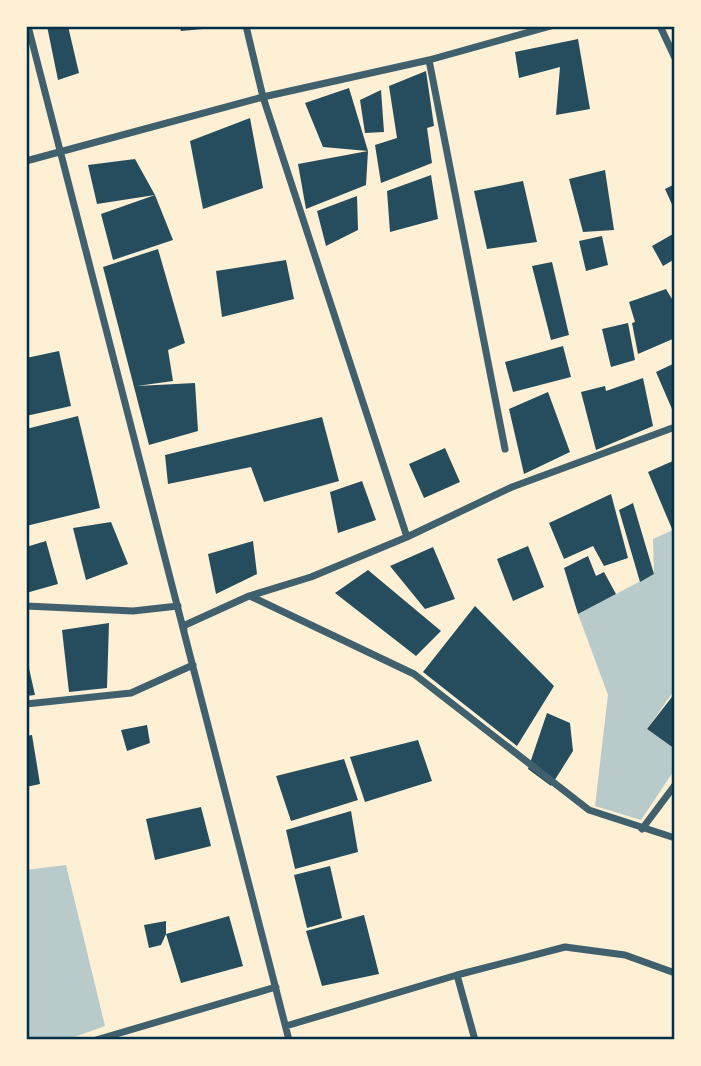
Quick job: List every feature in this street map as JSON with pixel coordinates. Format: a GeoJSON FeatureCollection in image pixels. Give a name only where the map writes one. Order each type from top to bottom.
{"type":"FeatureCollection","features":[{"type":"Feature","properties":{"kind":"street"},"geometry":{"type":"LineString","coordinates":[[28,26],[289,1040]]}},
{"type":"Feature","properties":{"kind":"street"},"geometry":{"type":"LineString","coordinates":[[246,26],[263,97],[407,537]]}},
{"type":"Feature","properties":{"kind":"street"},"geometry":{"type":"LineString","coordinates":[[26,161],[263,97],[429,60],[551,26]]}},
{"type":"Feature","properties":{"kind":"street"},"geometry":{"type":"LineString","coordinates":[[660,26],[675,58]]}},
{"type":"Feature","properties":{"kind":"street"},"geometry":{"type":"LineString","coordinates":[[429,60],[505,449]]}},
{"type":"Feature","properties":{"kind":"street"},"geometry":{"type":"LineString","coordinates":[[193,667],[183,626],[249,596],[311,577],[407,537],[512,487],[675,426]]}},
{"type":"Feature","properties":{"kind":"street"},"geometry":{"type":"LineString","coordinates":[[249,596],[414,674],[589,810],[675,838]]}},
{"type":"Feature","properties":{"kind":"street"},"geometry":{"type":"LineString","coordinates":[[26,606],[133,611],[178,606]]}},
{"type":"Feature","properties":{"kind":"street"},"geometry":{"type":"LineString","coordinates":[[26,704],[131,692],[193,667]]}},
{"type":"Feature","properties":{"kind":"street"},"geometry":{"type":"LineString","coordinates":[[642,829],[675,785]]}},
{"type":"Feature","properties":{"kind":"street"},"geometry":{"type":"LineString","coordinates":[[286,1026],[457,975],[565,947],[625,955],[675,973]]}},
{"type":"Feature","properties":{"kind":"street"},"geometry":{"type":"LineString","coordinates":[[457,975],[475,1040]]}},
{"type":"Feature","properties":{"kind":"street"},"geometry":{"type":"LineString","coordinates":[[96,1040],[276,987]]}},
{"type":"Feature","properties":{"kind":"shaded area"},"geometry":{"type":"Polygon","coordinates":[[[675,529],[675,689],[647,729],[675,749],[675,769],[641,820],[595,806],[608,695],[578,614],[654,574],[653,539],[675,529]]]}},
{"type":"Feature","properties":{"kind":"shaded area"},"geometry":{"type":"Polygon","coordinates":[[[66,865],[105,1026],[66,1040],[26,1040],[26,870],[66,865]]]}},
{"type":"Feature","properties":{"kind":"building"},"geometry":{"type":"Polygon","coordinates":[[[47,26],[68,26],[79,73],[58,80],[47,26]]]}},
{"type":"Feature","properties":{"kind":"building"},"geometry":{"type":"Polygon","coordinates":[[[179,26],[214,26],[214,28],[181,31],[179,26]]]}},
{"type":"Feature","properties":{"kind":"building"},"geometry":{"type":"Polygon","coordinates":[[[578,39],[590,109],[556,115],[560,67],[519,78],[515,52],[578,39]]]}},
{"type":"Feature","properties":{"kind":"building"},"geometry":{"type":"Polygon","coordinates":[[[426,71],[434,126],[427,128],[432,163],[381,183],[375,145],[397,138],[389,86],[426,71]]]}},
{"type":"Feature","properties":{"kind":"building"},"geometry":{"type":"Polygon","coordinates":[[[349,88],[368,151],[323,147],[305,103],[349,88]]]}},
{"type":"Feature","properties":{"kind":"building"},"geometry":{"type":"Polygon","coordinates":[[[381,90],[384,132],[365,133],[360,100],[381,90]]]}},
{"type":"Feature","properties":{"kind":"building"},"geometry":{"type":"Polygon","coordinates":[[[250,118],[263,188],[203,209],[190,141],[250,118]]]}},
{"type":"Feature","properties":{"kind":"building"},"geometry":{"type":"Polygon","coordinates":[[[368,151],[366,185],[306,209],[298,164],[368,151]]]}},
{"type":"Feature","properties":{"kind":"building"},"geometry":{"type":"Polygon","coordinates":[[[135,159],[155,195],[97,204],[88,165],[135,159]]]}},
{"type":"Feature","properties":{"kind":"building"},"geometry":{"type":"Polygon","coordinates":[[[605,170],[614,230],[583,232],[569,179],[605,170]]]}},
{"type":"Feature","properties":{"kind":"building"},"geometry":{"type":"Polygon","coordinates":[[[431,175],[438,219],[390,232],[387,191],[431,175]]]}},
{"type":"Feature","properties":{"kind":"building"},"geometry":{"type":"Polygon","coordinates":[[[523,181],[537,242],[487,249],[474,191],[523,181]]]}},
{"type":"Feature","properties":{"kind":"building"},"geometry":{"type":"Polygon","coordinates":[[[675,184],[675,211],[665,189],[675,184]]]}},
{"type":"Feature","properties":{"kind":"building"},"geometry":{"type":"Polygon","coordinates":[[[155,195],[173,240],[113,260],[101,214],[155,195]]]}},
{"type":"Feature","properties":{"kind":"building"},"geometry":{"type":"Polygon","coordinates":[[[357,196],[358,230],[326,246],[317,211],[357,196]]]}},
{"type":"Feature","properties":{"kind":"building"},"geometry":{"type":"Polygon","coordinates":[[[673,234],[675,259],[663,266],[652,246],[673,234]]]}},
{"type":"Feature","properties":{"kind":"building"},"geometry":{"type":"Polygon","coordinates":[[[602,236],[608,265],[586,271],[579,241],[602,236]]]}},
{"type":"Feature","properties":{"kind":"building"},"geometry":{"type":"Polygon","coordinates":[[[158,249],[185,343],[168,350],[173,381],[137,386],[195,383],[198,431],[149,445],[103,267],[158,249]]]}},
{"type":"Feature","properties":{"kind":"building"},"geometry":{"type":"Polygon","coordinates":[[[286,260],[294,299],[222,317],[216,271],[286,260]]]}},
{"type":"Feature","properties":{"kind":"building"},"geometry":{"type":"Polygon","coordinates":[[[552,262],[569,335],[551,340],[532,266],[552,262]]]}},
{"type":"Feature","properties":{"kind":"building"},"geometry":{"type":"Polygon","coordinates":[[[666,289],[675,304],[675,338],[638,354],[632,323],[635,322],[629,302],[666,289]]]}},
{"type":"Feature","properties":{"kind":"building"},"geometry":{"type":"Polygon","coordinates":[[[628,323],[635,360],[611,367],[602,329],[628,323]]]}},
{"type":"Feature","properties":{"kind":"building"},"geometry":{"type":"Polygon","coordinates":[[[563,346],[571,377],[513,392],[505,362],[563,346]]]}},
{"type":"Feature","properties":{"kind":"building"},"geometry":{"type":"Polygon","coordinates":[[[59,351],[71,406],[26,416],[26,358],[59,351]]]}},
{"type":"Feature","properties":{"kind":"building"},"geometry":{"type":"Polygon","coordinates":[[[675,363],[675,416],[656,372],[675,363]]]}},
{"type":"Feature","properties":{"kind":"building"},"geometry":{"type":"Polygon","coordinates":[[[643,378],[653,426],[596,450],[581,392],[605,386],[606,391],[643,378]]]}},
{"type":"Feature","properties":{"kind":"building"},"geometry":{"type":"Polygon","coordinates":[[[548,392],[570,452],[524,474],[509,409],[548,392]]]}},
{"type":"Feature","properties":{"kind":"building"},"geometry":{"type":"Polygon","coordinates":[[[78,416],[100,508],[26,526],[26,429],[78,416]]]}},
{"type":"Feature","properties":{"kind":"building"},"geometry":{"type":"Polygon","coordinates":[[[322,417],[339,481],[264,502],[251,467],[168,484],[165,455],[322,417]]]}},
{"type":"Feature","properties":{"kind":"building"},"geometry":{"type":"Polygon","coordinates":[[[445,448],[460,482],[424,498],[409,464],[445,448]]]}},
{"type":"Feature","properties":{"kind":"building"},"geometry":{"type":"Polygon","coordinates":[[[675,460],[675,528],[672,529],[648,472],[675,460]]]}},
{"type":"Feature","properties":{"kind":"building"},"geometry":{"type":"Polygon","coordinates":[[[362,481],[376,520],[338,533],[330,492],[362,481]]]}},
{"type":"Feature","properties":{"kind":"building"},"geometry":{"type":"Polygon","coordinates":[[[611,494],[628,558],[604,566],[593,546],[564,559],[549,523],[611,494]]]}},
{"type":"Feature","properties":{"kind":"building"},"geometry":{"type":"Polygon","coordinates":[[[633,503],[654,574],[640,582],[619,510],[633,503]]]}},
{"type":"Feature","properties":{"kind":"building"},"geometry":{"type":"Polygon","coordinates":[[[111,522],[128,564],[86,580],[73,528],[111,522]]]}},
{"type":"Feature","properties":{"kind":"building"},"geometry":{"type":"Polygon","coordinates":[[[46,541],[58,584],[26,593],[26,547],[46,541]]]}},
{"type":"Feature","properties":{"kind":"building"},"geometry":{"type":"Polygon","coordinates":[[[253,541],[257,574],[216,594],[208,554],[253,541]]]}},
{"type":"Feature","properties":{"kind":"building"},"geometry":{"type":"Polygon","coordinates":[[[528,546],[544,587],[513,601],[497,559],[528,546]]]}},
{"type":"Feature","properties":{"kind":"building"},"geometry":{"type":"Polygon","coordinates":[[[433,547],[455,599],[425,609],[390,566],[433,547]]]}},
{"type":"Feature","properties":{"kind":"building"},"geometry":{"type":"Polygon","coordinates":[[[588,556],[596,576],[604,572],[616,594],[578,614],[564,568],[588,556]]]}},
{"type":"Feature","properties":{"kind":"building"},"geometry":{"type":"Polygon","coordinates":[[[368,570],[441,631],[416,656],[335,593],[368,570]]]}},
{"type":"Feature","properties":{"kind":"building"},"geometry":{"type":"Polygon","coordinates":[[[475,606],[554,686],[517,746],[423,672],[475,606]]]}},
{"type":"Feature","properties":{"kind":"building"},"geometry":{"type":"Polygon","coordinates":[[[109,623],[107,688],[69,692],[62,630],[109,623]]]}},
{"type":"Feature","properties":{"kind":"building"},"geometry":{"type":"Polygon","coordinates":[[[26,655],[35,695],[26,696],[26,655]]]}},
{"type":"Feature","properties":{"kind":"building"},"geometry":{"type":"Polygon","coordinates":[[[675,693],[675,749],[647,729],[675,693]]]}},
{"type":"Feature","properties":{"kind":"building"},"geometry":{"type":"Polygon","coordinates":[[[547,713],[570,723],[573,751],[551,786],[528,769],[547,713]]]}},
{"type":"Feature","properties":{"kind":"building"},"geometry":{"type":"Polygon","coordinates":[[[147,725],[150,743],[127,751],[121,730],[147,725]]]}},
{"type":"Feature","properties":{"kind":"building"},"geometry":{"type":"Polygon","coordinates":[[[32,735],[40,784],[26,787],[26,736],[32,735]]]}},
{"type":"Feature","properties":{"kind":"building"},"geometry":{"type":"Polygon","coordinates":[[[418,740],[432,781],[365,802],[350,757],[418,740]]]}},
{"type":"Feature","properties":{"kind":"building"},"geometry":{"type":"Polygon","coordinates":[[[344,759],[358,800],[291,821],[276,776],[344,759]]]}},
{"type":"Feature","properties":{"kind":"building"},"geometry":{"type":"Polygon","coordinates":[[[201,807],[211,846],[155,860],[146,819],[201,807]]]}},
{"type":"Feature","properties":{"kind":"building"},"geometry":{"type":"Polygon","coordinates":[[[351,811],[358,852],[295,869],[286,830],[351,811]]]}},
{"type":"Feature","properties":{"kind":"building"},"geometry":{"type":"Polygon","coordinates":[[[330,866],[342,918],[307,928],[294,875],[330,866]]]}},
{"type":"Feature","properties":{"kind":"building"},"geometry":{"type":"Polygon","coordinates":[[[364,915],[379,974],[322,986],[306,931],[364,915]]]}},
{"type":"Feature","properties":{"kind":"building"},"geometry":{"type":"Polygon","coordinates":[[[229,916],[243,966],[181,983],[166,934],[229,916]]]}},
{"type":"Feature","properties":{"kind":"building"},"geometry":{"type":"Polygon","coordinates":[[[166,921],[166,934],[161,945],[149,948],[144,925],[166,921]]]}}]}
